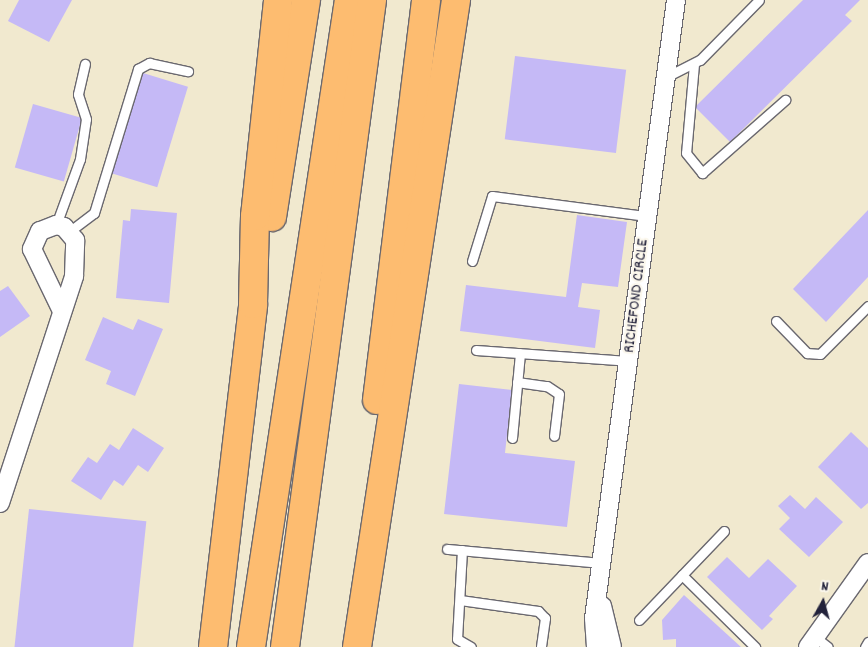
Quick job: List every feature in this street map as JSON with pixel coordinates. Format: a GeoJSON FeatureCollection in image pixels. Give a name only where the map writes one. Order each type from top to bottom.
{"type":"FeatureCollection","features":[{"type":"Feature","properties":{"kind":"highway"},"geometry":{"type":"LineString","coordinates":[[213,647],[253,304],[255,216],[278,0]]}},
{"type":"Feature","properties":{"kind":"highway"},"geometry":{"type":"LineString","coordinates":[[253,304],[266,253],[306,0]]}},
{"type":"Feature","properties":{"kind":"highway"},"geometry":{"type":"LineString","coordinates":[[251,647],[348,0]]}},
{"type":"Feature","properties":{"kind":"highway"},"geometry":{"type":"LineString","coordinates":[[285,647],[372,0]]}},
{"type":"Feature","properties":{"kind":"highway"},"geometry":{"type":"LineString","coordinates":[[346,647],[426,0]]}},
{"type":"Feature","properties":{"kind":"highway"},"geometry":{"type":"LineString","coordinates":[[357,647],[456,0]]}},
{"type":"Feature","properties":{"kind":"street","name":"RICHEFOND CIRCLE"},"geometry":{"type":"LineString","coordinates":[[596,647],[598,591],[676,0]]}},
{"type":"Feature","properties":{"kind":"street"},"geometry":{"type":"LineString","coordinates":[[0,503],[4,472],[61,309],[77,255],[63,228],[40,231],[32,249],[61,309]]}},
{"type":"Feature","properties":{"kind":"street"},"geometry":{"type":"LineString","coordinates":[[817,644],[868,563]]}},
{"type":"Feature","properties":{"kind":"street","name":"RICHEFOND CIRCLE"},"geometry":{"type":"LineString","coordinates":[[598,591],[612,647]]}},
{"type":"Feature","properties":{"kind":"lane"},"geometry":{"type":"LineString","coordinates":[[666,77],[694,64],[759,0]]}},
{"type":"Feature","properties":{"kind":"lane"},"geometry":{"type":"LineString","coordinates":[[63,228],[94,213],[138,69],[149,63],[188,71]]}},
{"type":"Feature","properties":{"kind":"lane"},"geometry":{"type":"LineString","coordinates":[[63,228],[80,159],[86,120],[78,94],[85,64]]}},
{"type":"Feature","properties":{"kind":"lane"},"geometry":{"type":"LineString","coordinates":[[694,64],[686,153],[702,173],[785,100]]}},
{"type":"Feature","properties":{"kind":"lane"},"geometry":{"type":"LineString","coordinates":[[472,261],[492,196],[647,216]]}},
{"type":"Feature","properties":{"kind":"lane"},"geometry":{"type":"LineString","coordinates":[[776,321],[807,352],[820,354],[868,306]]}},
{"type":"Feature","properties":{"kind":"lane"},"geometry":{"type":"LineString","coordinates":[[476,350],[628,361]]}},
{"type":"Feature","properties":{"kind":"lane"},"geometry":{"type":"LineString","coordinates":[[512,438],[520,353]]}},
{"type":"Feature","properties":{"kind":"lane"},"geometry":{"type":"LineString","coordinates":[[517,382],[547,386],[559,394],[554,436]]}},
{"type":"Feature","properties":{"kind":"lane"},"geometry":{"type":"LineString","coordinates":[[639,620],[724,531]]}},
{"type":"Feature","properties":{"kind":"lane"},"geometry":{"type":"LineString","coordinates":[[447,549],[602,563]]}},
{"type":"Feature","properties":{"kind":"lane"},"geometry":{"type":"LineString","coordinates":[[462,550],[457,639],[471,647]]}},
{"type":"Feature","properties":{"kind":"lane"},"geometry":{"type":"LineString","coordinates":[[682,575],[755,647]]}},
{"type":"Feature","properties":{"kind":"lane"},"geometry":{"type":"LineString","coordinates":[[460,600],[533,608],[545,618],[541,647]]}},
{"type":"Feature","properties":{"kind":"lane"},"geometry":{"type":"LineString","coordinates":[[865,647],[868,642]]}},
{"type":"Feature","properties":{"kind":"building"},"geometry":{"type":"Polygon","coordinates":[[[19,0],[72,0],[49,42],[8,21],[19,0]]]}},
{"type":"Feature","properties":{"kind":"building"},"geometry":{"type":"Polygon","coordinates":[[[803,0],[860,0],[845,15],[852,21],[730,142],[695,107],[803,0]]]}},
{"type":"Feature","properties":{"kind":"building"},"geometry":{"type":"Polygon","coordinates":[[[515,56],[626,70],[616,153],[505,139],[515,56]]]}},
{"type":"Feature","properties":{"kind":"building"},"geometry":{"type":"Polygon","coordinates":[[[143,73],[188,87],[157,187],[112,173],[143,73]]]}},
{"type":"Feature","properties":{"kind":"building"},"geometry":{"type":"Polygon","coordinates":[[[33,104],[82,118],[64,182],[15,167],[33,104]]]}},
{"type":"Feature","properties":{"kind":"building"},"geometry":{"type":"Polygon","coordinates":[[[131,209],[177,213],[169,303],[116,298],[123,220],[130,221],[131,209]]]}},
{"type":"Feature","properties":{"kind":"building"},"geometry":{"type":"Polygon","coordinates":[[[868,210],[868,277],[826,322],[793,289],[868,210]]]}},
{"type":"Feature","properties":{"kind":"building"},"geometry":{"type":"Polygon","coordinates":[[[577,215],[627,222],[618,287],[582,283],[578,307],[600,310],[595,348],[460,331],[466,285],[566,297],[577,215]]]}},
{"type":"Feature","properties":{"kind":"building"},"geometry":{"type":"Polygon","coordinates":[[[8,286],[30,316],[0,337],[0,291],[8,286]]]}},
{"type":"Feature","properties":{"kind":"building"},"geometry":{"type":"Polygon","coordinates":[[[103,317],[133,330],[138,319],[163,329],[135,396],[106,384],[111,371],[85,360],[103,317]]]}},
{"type":"Feature","properties":{"kind":"building"},"geometry":{"type":"Polygon","coordinates":[[[459,384],[512,390],[505,453],[575,461],[567,527],[444,514],[459,384]]]}},
{"type":"Feature","properties":{"kind":"building"},"geometry":{"type":"Polygon","coordinates":[[[133,428],[164,448],[148,472],[138,465],[123,486],[114,480],[101,500],[71,481],[88,457],[97,463],[110,444],[119,450],[133,428]]]}},
{"type":"Feature","properties":{"kind":"building"},"geometry":{"type":"Polygon","coordinates":[[[851,432],[868,448],[868,503],[861,509],[818,467],[851,432]]]}},
{"type":"Feature","properties":{"kind":"building"},"geometry":{"type":"Polygon","coordinates":[[[790,495],[805,509],[816,497],[843,522],[809,557],[779,529],[790,518],[778,506],[790,495]]]}},
{"type":"Feature","properties":{"kind":"building"},"geometry":{"type":"Polygon","coordinates":[[[29,509],[146,521],[133,647],[14,647],[29,509]]]}},
{"type":"Feature","properties":{"kind":"building"},"geometry":{"type":"Polygon","coordinates":[[[727,557],[749,578],[768,559],[797,586],[769,616],[773,619],[762,630],[707,577],[727,557]]]}},
{"type":"Feature","properties":{"kind":"building"},"geometry":{"type":"Polygon","coordinates":[[[684,595],[741,647],[676,647],[676,639],[663,640],[662,620],[684,595]]]}}]}
